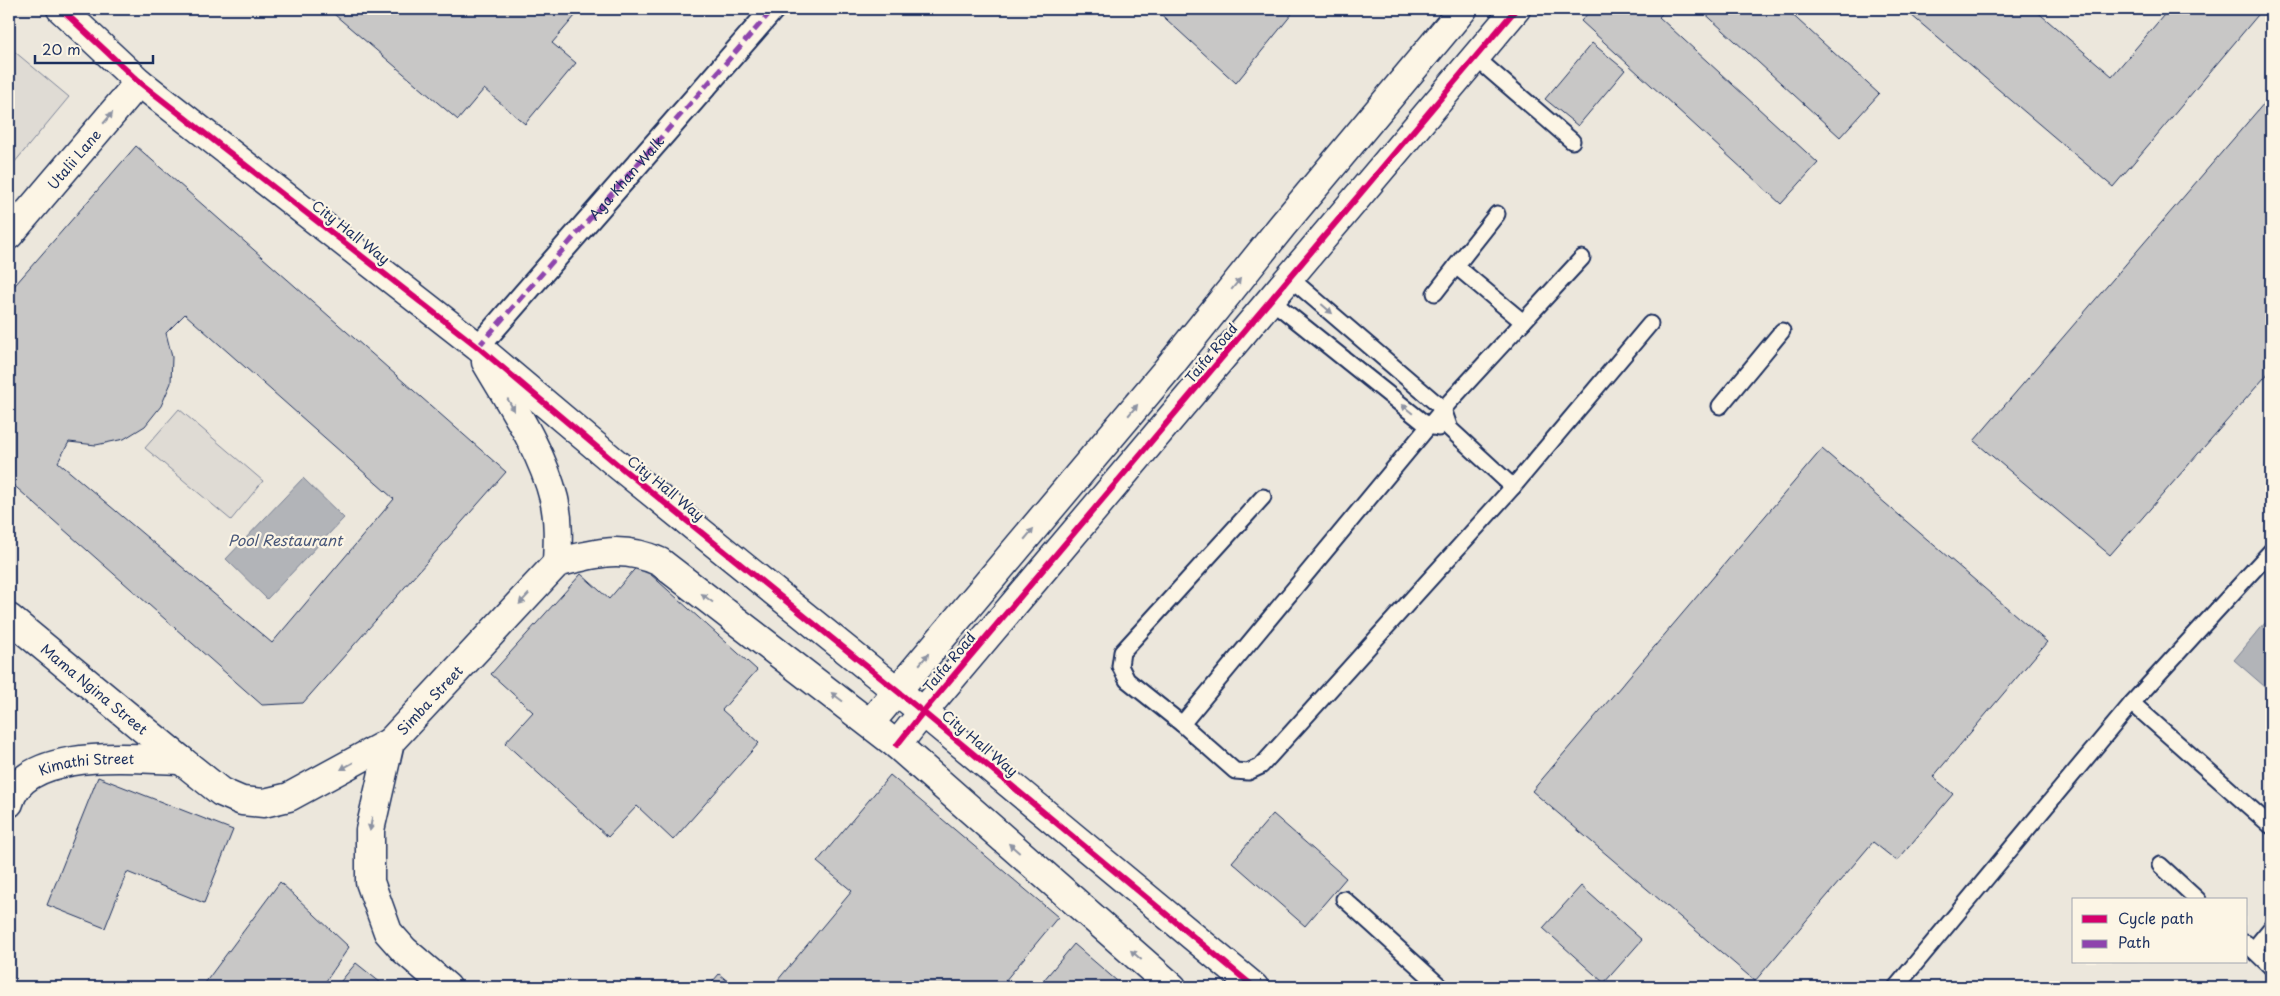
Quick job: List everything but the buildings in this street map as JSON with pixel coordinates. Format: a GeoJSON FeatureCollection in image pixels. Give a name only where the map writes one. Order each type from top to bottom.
{"type":"FeatureCollection","features":[{"type":"Feature","properties":{"kind":"street","name":"City Hall Way"},"geometry":{"type":"LineString","coordinates":[[61,9],[139,82],[478,347],[618,465],[923,712],[1254,987]]}},
{"type":"Feature","properties":{"kind":"street","name":"Aga Khan Walk"},"geometry":{"type":"LineString","coordinates":[[478,347],[773,9]]}},
{"type":"Feature","properties":{"kind":"street","name":"Taifa Road"},"geometry":{"type":"LineString","coordinates":[[870,723],[1165,372],[1282,226],[1463,9]]}},
{"type":"Feature","properties":{"kind":"street","name":"Taifa Road"},"geometry":{"type":"LineString","coordinates":[[898,745],[923,712],[1516,9]]}},
{"type":"Feature","properties":{"kind":"street","name":"Utalii Lane"},"geometry":{"type":"LineString","coordinates":[[9,235],[139,82]]}},
{"type":"Feature","properties":{"kind":"street","name":"City Hall Way"},"geometry":{"type":"LineString","coordinates":[[478,347],[546,472],[554,499],[558,527],[558,563]]}},
{"type":"Feature","properties":{"kind":"street"},"geometry":{"type":"LineString","coordinates":[[558,563],[594,554],[612,552],[637,554],[660,562],[898,745],[1172,987]]}},
{"type":"Feature","properties":{"kind":"street","name":"Simba Street"},"geometry":{"type":"LineString","coordinates":[[447,987],[404,950],[388,932],[370,882],[370,830],[390,742],[558,563]]}},
{"type":"Feature","properties":{"kind":"street","name":"Mama Ngina Street"},"geometry":{"type":"LineString","coordinates":[[9,618],[181,760],[222,792],[242,801],[264,803],[289,797],[390,742]]}},
{"type":"Feature","properties":{"kind":"street","name":"Kimathi Street"},"geometry":{"type":"LineString","coordinates":[[9,803],[22,781],[48,767],[91,758],[181,760]]}},
{"type":"Feature","properties":{"kind":"lane"},"geometry":{"type":"LineString","coordinates":[[1476,58],[1572,141]]}},
{"type":"Feature","properties":{"kind":"lane"},"geometry":{"type":"LineString","coordinates":[[1435,293],[1497,214]]}},
{"type":"Feature","properties":{"kind":"lane"},"geometry":{"type":"LineString","coordinates":[[1182,724],[1428,426],[1582,258]]}},
{"type":"Feature","properties":{"kind":"lane"},"geometry":{"type":"LineString","coordinates":[[1456,266],[1523,322]]}},
{"type":"Feature","properties":{"kind":"lane"},"geometry":{"type":"LineString","coordinates":[[1290,278],[1443,409],[1450,429],[1513,487]]}},
{"type":"Feature","properties":{"kind":"lane"},"geometry":{"type":"LineString","coordinates":[[1272,300],[1428,426],[1450,429]]}},
{"type":"Feature","properties":{"kind":"lane"},"geometry":{"type":"LineString","coordinates":[[1263,497],[1122,652],[1120,666],[1127,680],[1182,724],[1235,771],[1248,772],[1260,766],[1513,487],[1650,324]]}},
{"type":"Feature","properties":{"kind":"lane"},"geometry":{"type":"LineString","coordinates":[[1720,406],[1782,331]]}},
{"type":"Feature","properties":{"kind":"lane"},"geometry":{"type":"LineString","coordinates":[[1896,987],[2132,703],[2271,551]]}},
{"type":"Feature","properties":{"kind":"lane"},"geometry":{"type":"LineString","coordinates":[[2132,703],[2271,826]]}},
{"type":"Feature","properties":{"kind":"lane"},"geometry":{"type":"LineString","coordinates":[[2160,865],[2196,898]]}},
{"type":"Feature","properties":{"kind":"lane"},"geometry":{"type":"LineString","coordinates":[[1344,899],[1441,987]]}},
{"type":"Feature","properties":{"kind":"lane"},"geometry":{"type":"LineString","coordinates":[[2271,928],[2250,947],[2271,967]]}},
{"type":"Feature","properties":{"kind":"shaded area"},"geometry":{"type":"Polygon","coordinates":[[[9,9],[2271,9],[2271,987],[9,987],[9,9]]]}},
{"type":"Feature","properties":{"kind":"shaded area"},"geometry":{"type":"Polygon","coordinates":[[[9,47],[69,97],[9,169],[9,47]]]}},
{"type":"Feature","properties":{"kind":"shaded area"},"geometry":{"type":"Polygon","coordinates":[[[179,409],[263,481],[231,520],[145,448],[179,409]]]}},
{"type":"Feature","properties":{"kind":"water","name":"Pool Restaurant"},"geometry":{"type":"Polygon","coordinates":[[[303,478],[344,518],[267,599],[226,559],[303,478]]]}},
{"type":"Feature","properties":{"kind":"water"},"geometry":{"type":"Polygon","coordinates":[[[2271,616],[2271,692],[2234,660],[2271,616]]]}},
{"type":"Feature","properties":{"kind":"marked path"},"geometry":{"type":"LineString","coordinates":[[478,347],[773,9]]}},
{"type":"Feature","properties":{"kind":"cycle path"},"geometry":{"type":"LineString","coordinates":[[61,9],[139,82],[478,347],[618,465],[923,712],[1254,987]]}},
{"type":"Feature","properties":{"kind":"cycle path"},"geometry":{"type":"LineString","coordinates":[[897,745],[1516,9]]}}]}
